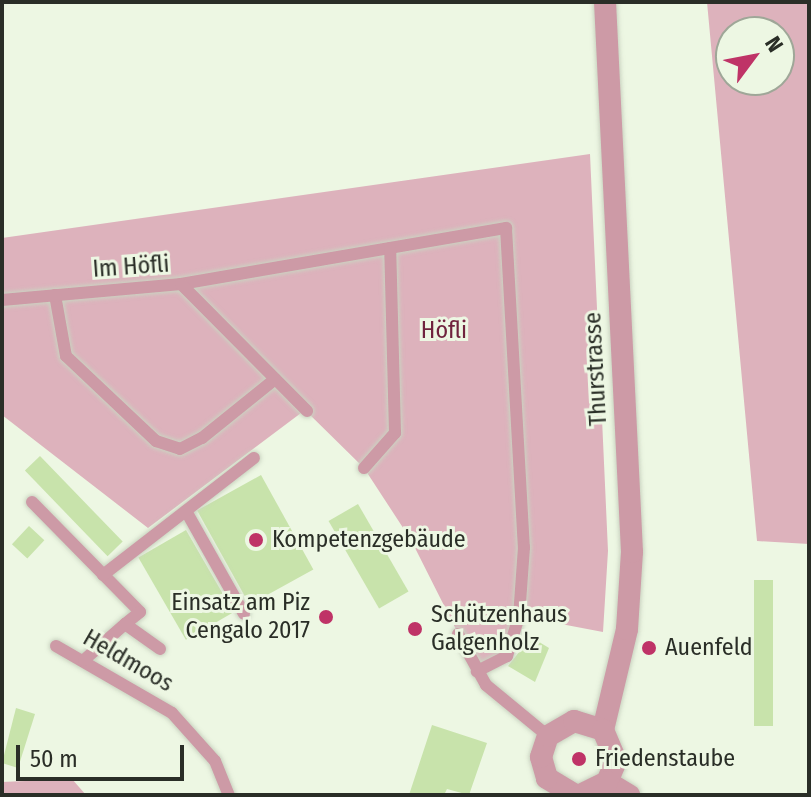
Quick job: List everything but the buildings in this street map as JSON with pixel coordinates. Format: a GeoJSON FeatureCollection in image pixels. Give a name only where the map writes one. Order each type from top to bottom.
{"type":"FeatureCollection","features":[{"type":"Feature","properties":{"kind":"street","name":"Thurstrasse"},"geometry":{"type":"LineString","coordinates":[[605,2],[632,552],[627,629],[603,730],[616,761],[607,782]]}},
{"type":"Feature","properties":{"kind":"street"},"geometry":{"type":"LineString","coordinates":[[603,730],[574,721],[548,736],[541,757],[564,793],[607,782],[629,795]]}},
{"type":"Feature","properties":{"kind":"lane"},"geometry":{"type":"LineString","coordinates":[[181,284],[506,228],[524,547],[519,616],[507,656],[477,671]]}},
{"type":"Feature","properties":{"kind":"lane"},"geometry":{"type":"LineString","coordinates":[[364,468],[395,433],[390,248]]}},
{"type":"Feature","properties":{"kind":"lane","name":"Im Höfli"},"geometry":{"type":"LineString","coordinates":[[2,300],[181,284],[307,411]]}},
{"type":"Feature","properties":{"kind":"lane"},"geometry":{"type":"LineString","coordinates":[[55,295],[66,356],[156,441],[180,449],[202,438],[275,379]]}},
{"type":"Feature","properties":{"kind":"lane"},"geometry":{"type":"LineString","coordinates":[[103,575],[254,458]]}},
{"type":"Feature","properties":{"kind":"lane"},"geometry":{"type":"LineString","coordinates":[[32,502],[140,612],[84,660]]}},
{"type":"Feature","properties":{"kind":"lane"},"geometry":{"type":"LineString","coordinates":[[186,511],[244,614]]}},
{"type":"Feature","properties":{"kind":"lane"},"geometry":{"type":"LineString","coordinates":[[125,624],[160,649]]}},
{"type":"Feature","properties":{"kind":"lane"},"geometry":{"type":"LineString","coordinates":[[458,634],[477,671],[548,736]]}},
{"type":"Feature","properties":{"kind":"lane","name":"Heldmoos"},"geometry":{"type":"LineString","coordinates":[[56,646],[172,713],[215,761],[229,795]]}},
{"type":"Feature","properties":{"kind":"green space"},"geometry":{"type":"Polygon","coordinates":[[[707,2],[809,2],[809,544],[757,541],[716,96],[795,96],[795,16],[715,16],[715,88],[707,2]]]}},
{"type":"Feature","properties":{"kind":"green space","name":"Höfli"},"geometry":{"type":"Polygon","coordinates":[[[590,154],[608,551],[603,632],[519,616],[507,656],[477,671],[411,540],[364,468],[305,410],[148,528],[2,415],[2,238],[590,154]]]}},
{"type":"Feature","properties":{"kind":"green space"},"geometry":{"type":"Polygon","coordinates":[[[72,779],[86,795],[2,795],[2,782],[72,779]]]}},
{"type":"Feature","properties":{"kind":"place","name":"Kompetenzgebäude"},"geometry":{"type":"Point","coordinates":[256,540]}},
{"type":"Feature","properties":{"kind":"place","name":"Einsatz am Piz Cengalo 2017"},"geometry":{"type":"Point","coordinates":[326,617]}},
{"type":"Feature","properties":{"kind":"place","name":"Schützenhaus Galgenholz"},"geometry":{"type":"Point","coordinates":[415,629]}},
{"type":"Feature","properties":{"kind":"place","name":"Auenfeld"},"geometry":{"type":"Point","coordinates":[649,648]}},
{"type":"Feature","properties":{"kind":"place","name":"Friedenstaube"},"geometry":{"type":"Point","coordinates":[579,759]}}]}
